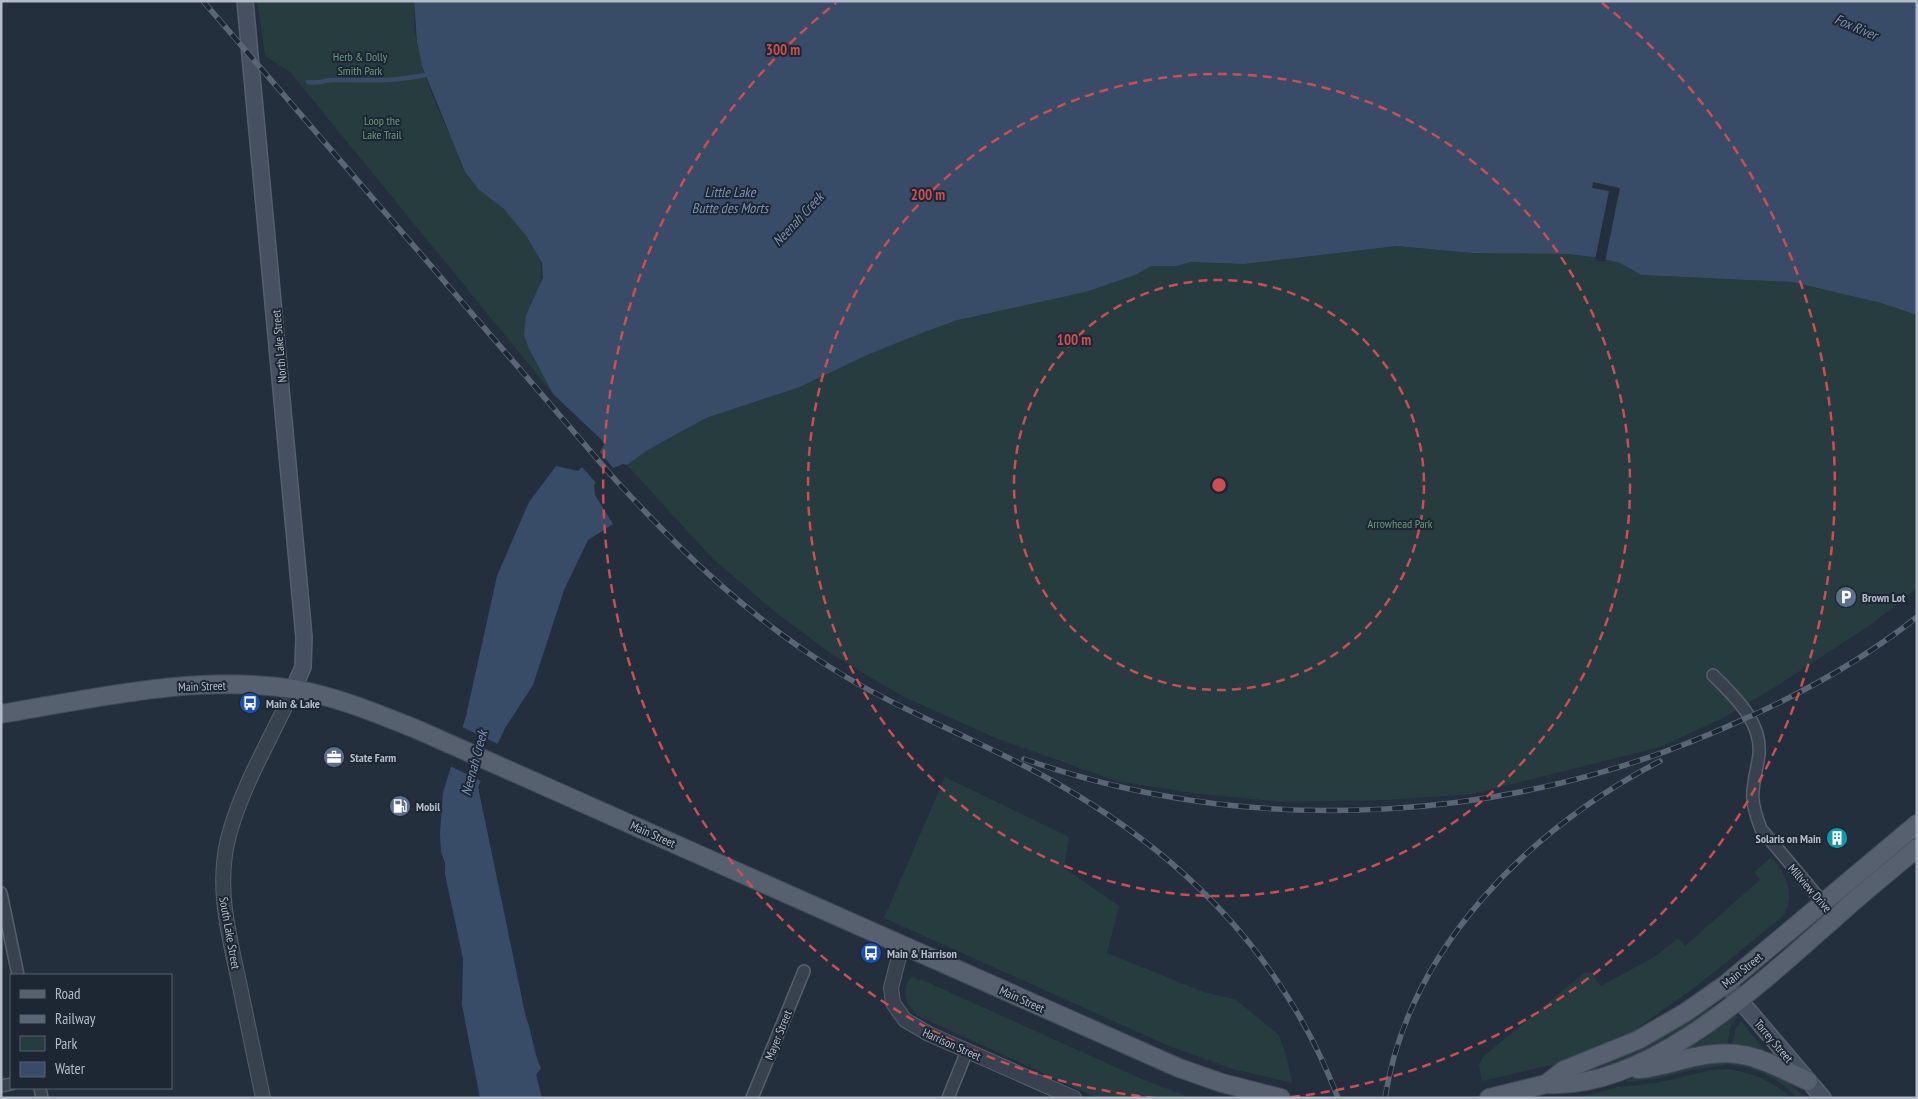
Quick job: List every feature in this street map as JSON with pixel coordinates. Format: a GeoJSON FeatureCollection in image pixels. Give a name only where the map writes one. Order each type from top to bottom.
{"type":"FeatureCollection","features":[{"type":"Feature","properties":{"kind":"main road","name":"North Lake Street"},"geometry":{"type":"LineString","coordinates":[[245,1],[304,637],[303,667],[293,690]]}},
{"type":"Feature","properties":{"kind":"main road","name":"Main Street"},"geometry":{"type":"LineString","coordinates":[[1,714],[188,686],[244,685],[293,690],[348,703],[494,764],[1179,1068],[1222,1084],[1273,1096]]}},
{"type":"Feature","properties":{"kind":"main road","name":"Main Street"},"geometry":{"type":"LineString","coordinates":[[1546,1084],[1564,1070],[1638,1040],[1686,1012],[1726,984],[1917,824]]}},
{"type":"Feature","properties":{"kind":"main road","name":"Main Street"},"geometry":{"type":"LineString","coordinates":[[1490,1098],[1546,1084],[1568,1085],[1618,1071],[1685,1038],[1739,1000],[1917,848]]}},
{"type":"Feature","properties":{"kind":"main road","name":"Torrey Street"},"geometry":{"type":"LineString","coordinates":[[1726,984],[1823,1098]]}},
{"type":"Feature","properties":{"kind":"main road"},"geometry":{"type":"LineString","coordinates":[[1618,1071],[1646,1069],[1702,1055],[1729,1052],[1755,1056],[1808,1081]]}},
{"type":"Feature","properties":{"kind":"street","name":"Millview Drive"},"geometry":{"type":"LineString","coordinates":[[1713,675],[1745,710],[1756,735],[1759,760],[1752,783],[1752,795],[1754,812],[1761,829],[1835,917]]}},
{"type":"Feature","properties":{"kind":"street","name":"South Lake Street"},"geometry":{"type":"LineString","coordinates":[[263,1098],[226,923],[223,889],[224,861],[228,840],[239,808],[293,690]]}},
{"type":"Feature","properties":{"kind":"street"},"geometry":{"type":"LineString","coordinates":[[2,898],[18,974]]}},
{"type":"Feature","properties":{"kind":"street","name":"Harrison Street"},"geometry":{"type":"LineString","coordinates":[[902,945],[891,988],[893,1003],[898,1013],[914,1027],[1074,1098]]}},
{"type":"Feature","properties":{"kind":"street","name":"Mayer Street"},"geometry":{"type":"LineString","coordinates":[[752,1098],[804,971]]}},
{"type":"Feature","properties":{"kind":"street"},"geometry":{"type":"LineString","coordinates":[[948,1098],[967,1051]]}},
{"type":"Feature","properties":{"kind":"green space","name":"Arrowhead Park"},"geometry":{"type":"Polygon","coordinates":[[[257,1],[414,1],[416,38],[425,74],[464,170],[474,185],[505,210],[527,236],[538,256],[541,266],[539,288],[659,444],[706,418],[800,387],[867,355],[922,333],[958,320],[1135,275],[1151,266],[1177,266],[1191,262],[1244,264],[1397,246],[1472,253],[1569,254],[1620,263],[1641,275],[1792,282],[1881,303],[1917,315],[1917,588],[1873,623],[1777,686],[1721,719],[1660,747],[1472,794],[1387,800],[1283,802],[1193,793],[1117,781],[998,739],[902,696],[833,655],[774,611],[713,559],[627,465],[640,455],[529,349],[553,394],[290,72],[265,56],[257,1]]]}},
{"type":"Feature","properties":{"kind":"green space"},"geometry":{"type":"Polygon","coordinates":[[[945,777],[1069,837],[1064,868],[1119,906],[1107,953],[1206,993],[1235,999],[1279,1035],[1287,1058],[1292,1083],[1233,1069],[1169,1046],[884,918],[945,777]]]}},
{"type":"Feature","properties":{"kind":"green space"},"geometry":{"type":"Polygon","coordinates":[[[1770,858],[1780,867],[1789,889],[1788,905],[1783,916],[1698,985],[1629,1034],[1564,1062],[1482,1081],[1479,1065],[1483,1057],[1584,973],[1591,973],[1601,986],[1656,956],[1678,938],[1685,946],[1760,880],[1754,872],[1770,858]]]}},
{"type":"Feature","properties":{"kind":"green space"},"geometry":{"type":"Polygon","coordinates":[[[911,977],[927,982],[1144,1080],[1192,1098],[1098,1098],[918,1016],[908,1003],[905,993],[905,987],[911,977]]]}},
{"type":"Feature","properties":{"kind":"green space"},"geometry":{"type":"Polygon","coordinates":[[[1713,1006],[1714,1008],[1675,1034],[1634,1055],[1605,1067],[1604,1065],[1713,1006]]]}},
{"type":"Feature","properties":{"kind":"green space"},"geometry":{"type":"Polygon","coordinates":[[[1734,1016],[1738,1017],[1730,1028],[1727,1046],[1684,1053],[1683,1050],[1734,1016]]]}},
{"type":"Feature","properties":{"kind":"green space"},"geometry":{"type":"Polygon","coordinates":[[[1741,1021],[1766,1052],[1765,1054],[1732,1046],[1735,1030],[1741,1021]]]}},
{"type":"Feature","properties":{"kind":"green space"},"geometry":{"type":"Polygon","coordinates":[[[1726,1059],[1726,1065],[1691,1070],[1656,1079],[1627,1082],[1626,1080],[1704,1061],[1726,1059]]]}},
{"type":"Feature","properties":{"kind":"green space"},"geometry":{"type":"Polygon","coordinates":[[[1731,1059],[1752,1064],[1771,1072],[1798,1090],[1805,1098],[1798,1098],[1783,1085],[1759,1072],[1731,1065],[1731,1059]]]}},
{"type":"Feature","properties":{"kind":"green space"},"geometry":{"type":"Polygon","coordinates":[[[1728,1069],[1762,1079],[1792,1098],[1577,1098],[1618,1087],[1657,1083],[1711,1070],[1728,1069]]]}},
{"type":"Feature","properties":{"kind":"water","name":"Little Lake Butte des Morts"},"geometry":{"type":"Polygon","coordinates":[[[414,1],[1917,1],[1917,315],[1881,303],[1792,282],[1641,275],[1620,263],[1569,254],[1472,253],[1397,246],[1244,264],[1191,262],[1177,266],[1151,266],[1135,275],[1085,292],[958,320],[922,333],[867,355],[800,387],[706,418],[646,451],[627,465],[623,464],[613,468],[600,452],[605,443],[553,394],[529,349],[524,335],[526,315],[543,278],[542,263],[527,237],[504,209],[478,189],[465,172],[422,66],[417,42],[414,1]]]}},
{"type":"Feature","properties":{"kind":"water","name":"Neenah Creek"},"geometry":{"type":"Polygon","coordinates":[[[556,466],[578,471],[582,467],[596,483],[594,485],[595,495],[613,524],[588,540],[564,590],[533,685],[505,728],[478,787],[526,1018],[541,1068],[536,1075],[542,1098],[480,1098],[462,1005],[463,959],[445,874],[445,863],[441,852],[440,834],[443,793],[466,716],[497,576],[529,502],[556,466]]]}},
{"type":"Feature","properties":{"kind":"pier"},"geometry":{"type":"Polygon","coordinates":[[[1593,182],[1620,188],[1605,262],[1595,260],[1609,191],[1592,188],[1593,182]]]}},
{"type":"Feature","properties":{"kind":"pier"},"geometry":{"type":"Polygon","coordinates":[[[460,726],[500,745],[483,782],[450,766],[460,726]]]}},
{"type":"Feature","properties":{"kind":"waterway"},"geometry":{"type":"LineString","coordinates":[[308,82],[392,79],[430,74]]}},
{"type":"Feature","properties":{"kind":"railway"},"geometry":{"type":"LineString","coordinates":[[203,1],[611,475],[664,531],[747,608],[808,653],[865,688],[1013,760],[1088,802],[1135,834],[1178,869],[1218,908],[1255,950],[1287,995],[1315,1045],[1338,1098]]}},
{"type":"Feature","properties":{"kind":"railway"},"geometry":{"type":"LineString","coordinates":[[1024,759],[1113,785],[1203,802],[1295,810],[1387,809],[1478,799],[1568,781],[1656,755],[1742,720],[1833,674],[1897,633],[1917,617]]}},
{"type":"Feature","properties":{"kind":"railway"},"geometry":{"type":"LineString","coordinates":[[1385,1098],[1398,1043],[1420,991],[1448,943],[1483,898],[1522,858],[1566,821],[1612,789],[1660,761]]}},
{"type":"Feature","properties":{"kind":"place","name":"Brown Lot"},"geometry":{"type":"Point","coordinates":[1846,597]}},
{"type":"Feature","properties":{"kind":"place","name":"Main & Lake"},"geometry":{"type":"Point","coordinates":[250,703]}},
{"type":"Feature","properties":{"kind":"place","name":"State Farm"},"geometry":{"type":"Point","coordinates":[334,757]}},
{"type":"Feature","properties":{"kind":"place","name":"Mobil"},"geometry":{"type":"Point","coordinates":[400,806]}},
{"type":"Feature","properties":{"kind":"place","name":"Solaris on Main"},"geometry":{"type":"Point","coordinates":[1837,838]}},
{"type":"Feature","properties":{"kind":"place","name":"Main & Harrison"},"geometry":{"type":"Point","coordinates":[871,953]}},
{"type":"Feature","properties":{"kind":"water label","name":"Fox River"},"geometry":{"type":"Point","coordinates":[1856,27]}},
{"type":"Feature","properties":{"kind":"park label","name":"Herb & Dolly Smith Park"},"geometry":{"type":"Point","coordinates":[360,63]}},
{"type":"Feature","properties":{"kind":"park label","name":"Loop the Lake Trail"},"geometry":{"type":"Point","coordinates":[382,127]}}]}
